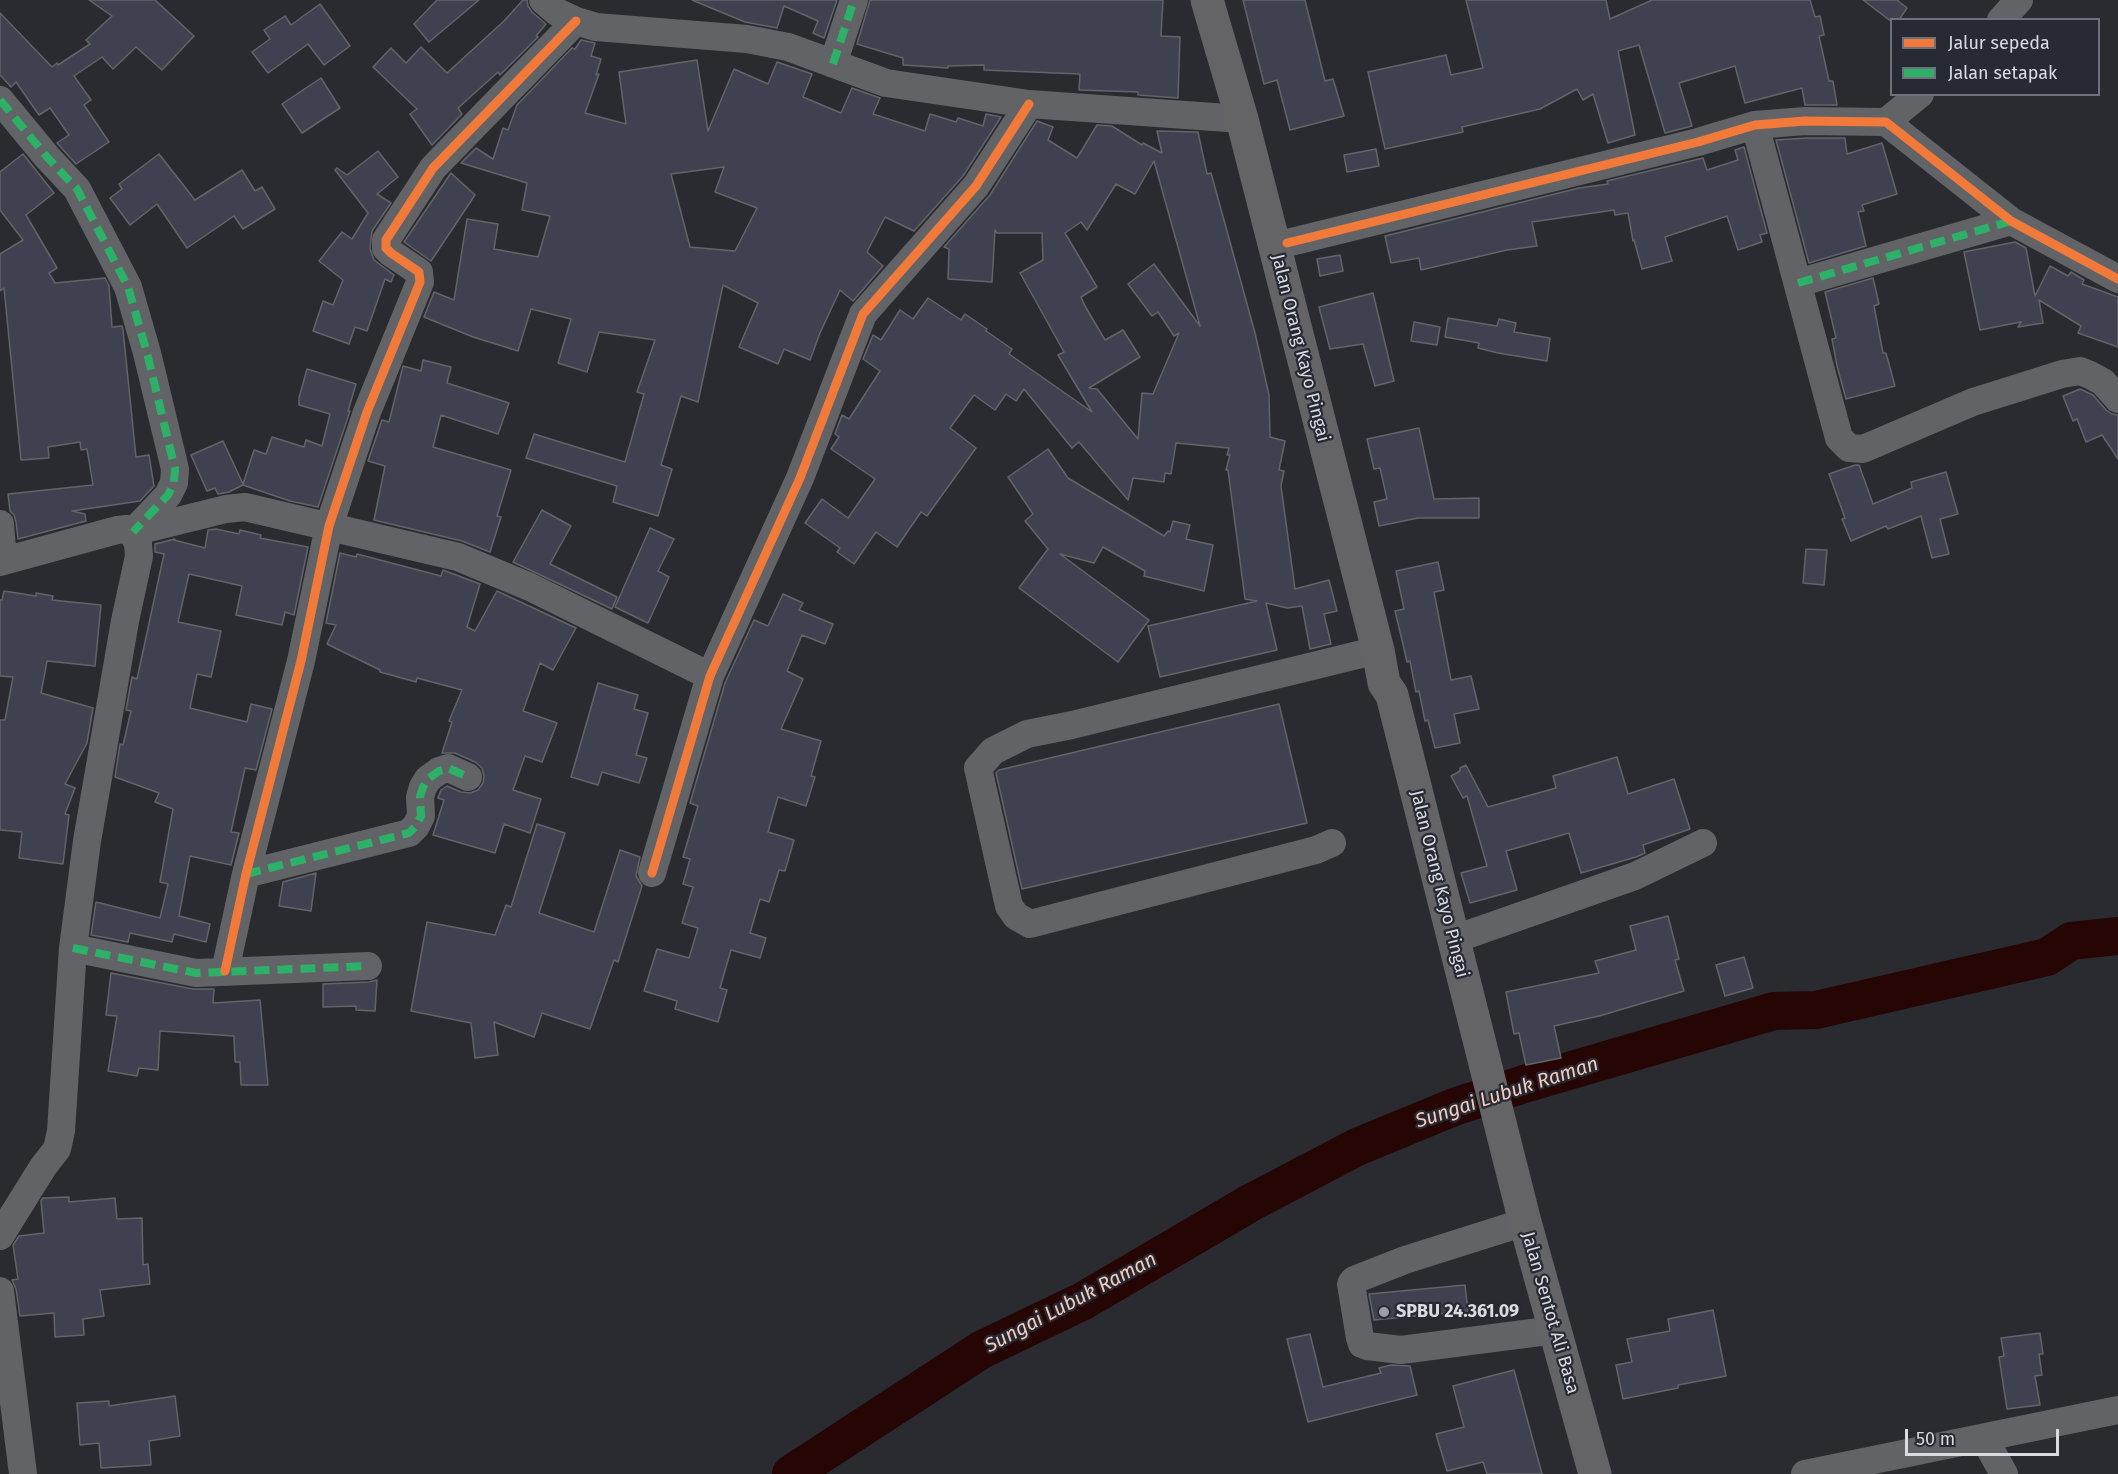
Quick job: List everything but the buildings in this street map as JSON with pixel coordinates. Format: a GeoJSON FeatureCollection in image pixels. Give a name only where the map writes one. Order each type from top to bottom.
{"type":"FeatureCollection","features":[{"type":"Feature","properties":{"kind":"main road","name":"Jalan Orang Kayo Pingai"},"geometry":{"type":"LineString","coordinates":[[1208,0],[1242,119],[1378,650],[1384,683],[1392,695],[1452,940],[1508,1152]]}},
{"type":"Feature","properties":{"kind":"main road","name":"Jalan Orang Kayo Pingai"},"geometry":{"type":"LineString","coordinates":[[1225,0],[1398,679],[1392,695]]}},
{"type":"Feature","properties":{"kind":"main road","name":"Jalan Sentot Ali Basa"},"geometry":{"type":"LineString","coordinates":[[1508,1152],[1525,1222],[1595,1474]]}},
{"type":"Feature","properties":{"kind":"street"},"geometry":{"type":"LineString","coordinates":[[543,0],[557,12],[597,27],[747,39],[788,47],[886,83],[1029,104],[1242,119]]}},
{"type":"Feature","properties":{"kind":"street"},"geometry":{"type":"LineString","coordinates":[[833,64],[854,0]]}},
{"type":"Feature","properties":{"kind":"street"},"geometry":{"type":"LineString","coordinates":[[2003,18],[2019,0]]}},
{"type":"Feature","properties":{"kind":"street"},"geometry":{"type":"LineString","coordinates":[[225,971],[246,874],[301,661],[329,526],[367,412],[420,282],[419,272],[391,254],[386,248],[386,240],[433,168],[576,21]]}},
{"type":"Feature","properties":{"kind":"street"},"geometry":{"type":"LineString","coordinates":[[1886,122],[1918,96]]}},
{"type":"Feature","properties":{"kind":"street"},"geometry":{"type":"LineString","coordinates":[[0,100],[77,189],[128,286],[147,353],[175,470],[174,483],[168,495],[133,532]]}},
{"type":"Feature","properties":{"kind":"street"},"geometry":{"type":"LineString","coordinates":[[652,873],[710,676],[800,478],[863,314],[976,186],[1029,104]]}},
{"type":"Feature","properties":{"kind":"street"},"geometry":{"type":"LineString","coordinates":[[1287,243],[1698,142],[1755,125],[1805,121],[1886,122],[2011,221],[2118,279]]}},
{"type":"Feature","properties":{"kind":"street"},"geometry":{"type":"LineString","coordinates":[[1755,125],[1839,438],[1850,448],[1863,449],[1973,402],[2080,371],[2103,382],[2118,399]]}},
{"type":"Feature","properties":{"kind":"street"},"geometry":{"type":"LineString","coordinates":[[1798,283],[2011,221]]}},
{"type":"Feature","properties":{"kind":"street"},"geometry":{"type":"LineString","coordinates":[[0,524],[1,561],[117,530],[133,532],[226,509],[245,507],[458,556],[530,587],[710,676]]}},
{"type":"Feature","properties":{"kind":"street"},"geometry":{"type":"LineString","coordinates":[[0,1236],[43,1167],[57,1149],[61,1131],[73,948],[91,818],[125,621],[139,556],[138,544],[133,532]]}},
{"type":"Feature","properties":{"kind":"street"},"geometry":{"type":"LineString","coordinates":[[1332,843],[1316,850],[1030,924],[1016,916],[1009,906],[978,768],[993,751],[1027,734],[1378,650]]}},
{"type":"Feature","properties":{"kind":"street"},"geometry":{"type":"LineString","coordinates":[[246,874],[409,833],[421,816],[420,797],[428,780],[439,771],[448,768],[468,777]]}},
{"type":"Feature","properties":{"kind":"street"},"geometry":{"type":"LineString","coordinates":[[1452,940],[1635,876],[1703,843]]}},
{"type":"Feature","properties":{"kind":"street"},"geometry":{"type":"LineString","coordinates":[[73,948],[196,973],[368,966]]}},
{"type":"Feature","properties":{"kind":"street"},"geometry":{"type":"LineString","coordinates":[[1525,1222],[1406,1260],[1354,1280],[1351,1284],[1360,1338],[1362,1344],[1367,1346],[1401,1350],[1555,1330]]}},
{"type":"Feature","properties":{"kind":"street"},"geometry":{"type":"LineString","coordinates":[[0,1291],[3,1334],[22,1474]]}},
{"type":"Feature","properties":{"kind":"street"},"geometry":{"type":"LineString","coordinates":[[1805,1474],[2118,1410]]}},
{"type":"Feature","properties":{"kind":"street"},"geometry":{"type":"LineString","coordinates":[[1984,1438],[2004,1474]]}},
{"type":"Feature","properties":{"kind":"waterway","name":"Sungai Lubuk Raman"},"geometry":{"type":"LineString","coordinates":[[791,1474],[981,1350],[1083,1301],[1252,1202],[1357,1147],[1454,1107],[1524,1084],[1774,1011],[1816,1010],[2047,957],[2071,941],[2118,936]]}},
{"type":"Feature","properties":{"kind":"marked path"},"geometry":{"type":"LineString","coordinates":[[833,64],[854,0]]}},
{"type":"Feature","properties":{"kind":"marked path"},"geometry":{"type":"LineString","coordinates":[[0,100],[77,189],[128,287],[147,353],[175,469],[174,483],[168,495],[133,532]]}},
{"type":"Feature","properties":{"kind":"marked path"},"geometry":{"type":"LineString","coordinates":[[1798,283],[2011,221]]}},
{"type":"Feature","properties":{"kind":"marked path"},"geometry":{"type":"LineString","coordinates":[[246,874],[409,833],[421,816],[420,797],[428,779],[448,768],[468,777]]}},
{"type":"Feature","properties":{"kind":"marked path"},"geometry":{"type":"LineString","coordinates":[[73,948],[196,973],[368,966]]}},
{"type":"Feature","properties":{"kind":"cycle path"},"geometry":{"type":"LineString","coordinates":[[225,971],[246,874],[301,661],[329,526],[367,412],[420,282],[419,272],[391,253],[386,248],[386,240],[433,168],[576,21]]}},
{"type":"Feature","properties":{"kind":"cycle path"},"geometry":{"type":"LineString","coordinates":[[652,873],[710,676],[800,478],[863,314],[976,186],[1029,104]]}},
{"type":"Feature","properties":{"kind":"cycle path"},"geometry":{"type":"LineString","coordinates":[[1287,243],[1698,142],[1755,125],[1805,121],[1886,122],[2011,221],[2118,279]]}},
{"type":"Feature","properties":{"kind":"place","name":"SPBU 24.361.09"},"geometry":{"type":"Point","coordinates":[1384,1312]}}]}
